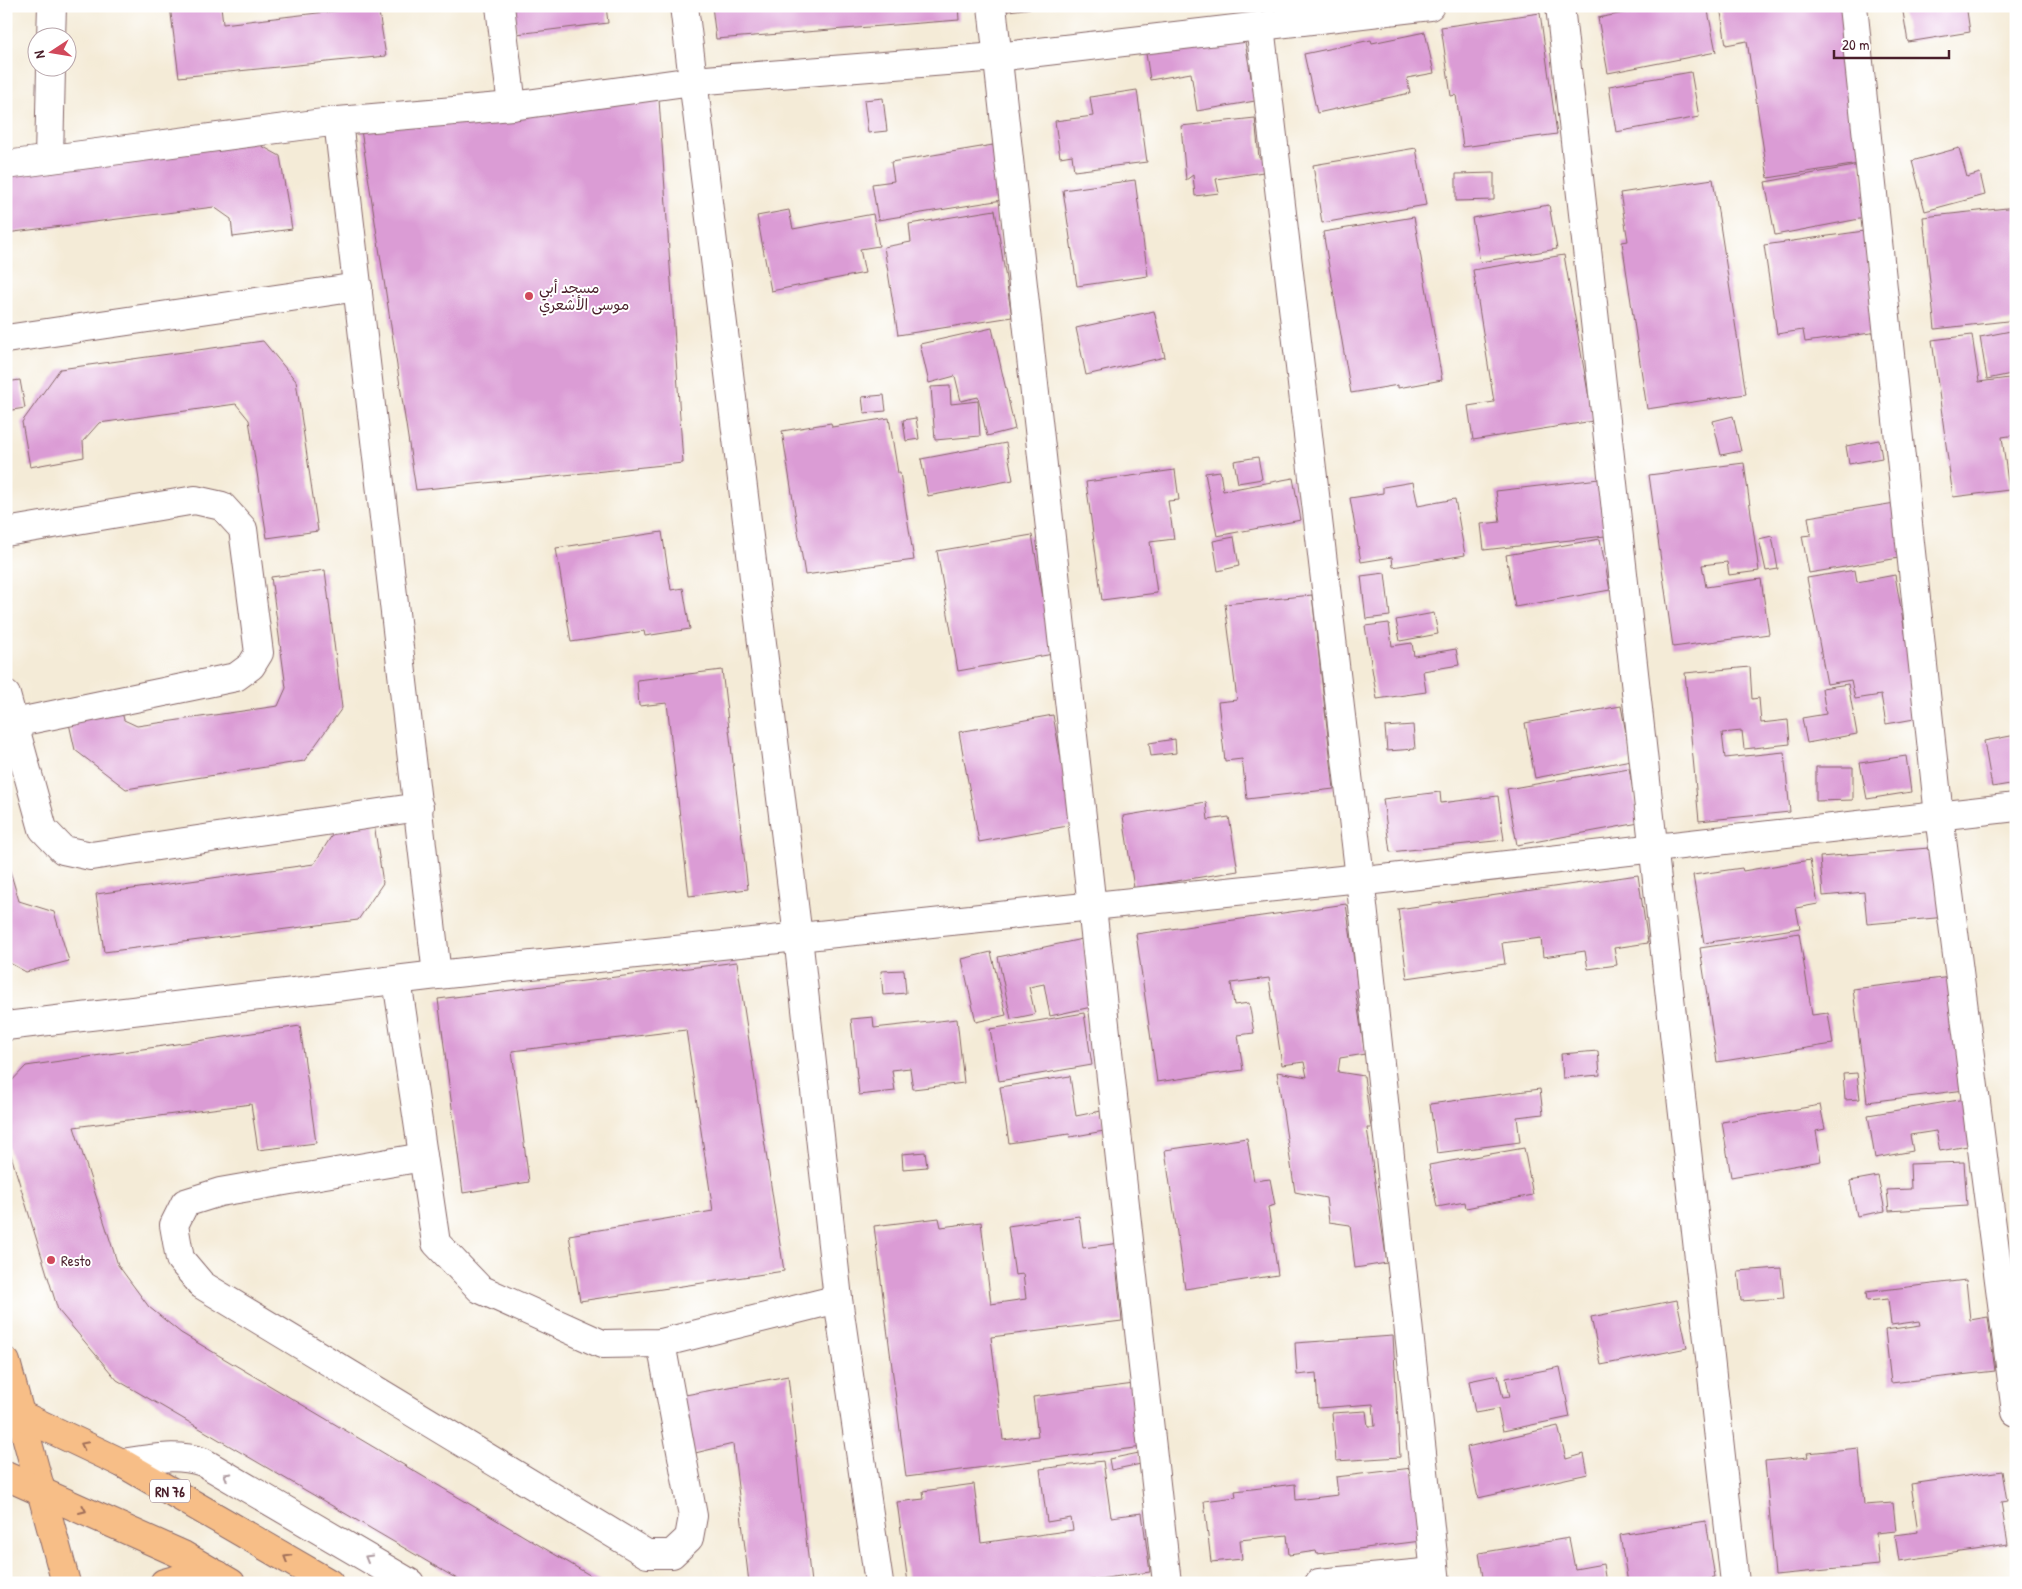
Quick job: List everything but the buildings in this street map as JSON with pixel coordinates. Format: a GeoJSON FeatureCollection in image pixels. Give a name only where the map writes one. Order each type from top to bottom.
{"type":"FeatureCollection","features":[{"type":"Feature","properties":{"kind":"main road"},"geometry":{"type":"LineString","coordinates":[[6,1362],[14,1411],[42,1492],[66,1583]]}},
{"type":"Feature","properties":{"kind":"main road","name":"RN 76"},"geometry":{"type":"LineString","coordinates":[[14,1411],[122,1463],[329,1583]]}},
{"type":"Feature","properties":{"kind":"main road"},"geometry":{"type":"LineString","coordinates":[[6,1476],[174,1551],[225,1579]]}},
{"type":"Feature","properties":{"kind":"main road"},"geometry":{"type":"LineString","coordinates":[[164,1583],[193,1576],[225,1579]]}},
{"type":"Feature","properties":{"kind":"street"},"geometry":{"type":"LineString","coordinates":[[51,28],[52,6]]}},
{"type":"Feature","properties":{"kind":"street"},"geometry":{"type":"LineString","coordinates":[[500,6],[512,106]]}},
{"type":"Feature","properties":{"kind":"street"},"geometry":{"type":"LineString","coordinates":[[684,6],[798,937],[838,1299],[879,1583]]}},
{"type":"Feature","properties":{"kind":"street"},"geometry":{"type":"LineString","coordinates":[[992,6],[1093,907],[1166,1583]]}},
{"type":"Feature","properties":{"kind":"street"},"geometry":{"type":"LineString","coordinates":[[6,165],[338,122],[512,106],[693,81],[997,56],[1430,6]]}},
{"type":"Feature","properties":{"kind":"street"},"geometry":{"type":"LineString","coordinates":[[1560,6],[1735,1583]]}},
{"type":"Feature","properties":{"kind":"street"},"geometry":{"type":"LineString","coordinates":[[1854,6],[1939,816],[2016,1412]]}},
{"type":"Feature","properties":{"kind":"street"},"geometry":{"type":"LineString","coordinates":[[1260,26],[1360,878],[1435,1577],[1319,1583]]}},
{"type":"Feature","properties":{"kind":"street"},"geometry":{"type":"LineString","coordinates":[[50,159],[51,78]]}},
{"type":"Feature","properties":{"kind":"street"},"geometry":{"type":"LineString","coordinates":[[338,122],[437,975]]}},
{"type":"Feature","properties":{"kind":"street"},"geometry":{"type":"LineString","coordinates":[[6,339],[358,287]]}},
{"type":"Feature","properties":{"kind":"street"},"geometry":{"type":"LineString","coordinates":[[6,532],[195,500],[222,506],[243,529],[259,653],[251,666],[236,676],[14,723]]}},
{"type":"Feature","properties":{"kind":"street"},"geometry":{"type":"LineString","coordinates":[[6,695],[43,829],[63,850],[91,856],[419,807]]}},
{"type":"Feature","properties":{"kind":"street"},"geometry":{"type":"LineString","coordinates":[[6,1026],[437,975],[1360,878],[1374,880],[2016,807]]}},
{"type":"Feature","properties":{"kind":"street"},"geometry":{"type":"LineString","coordinates":[[397,980],[436,1243],[480,1289],[602,1344],[661,1343],[838,1299]]}},
{"type":"Feature","properties":{"kind":"street"},"geometry":{"type":"LineString","coordinates":[[424,1157],[220,1192],[186,1203],[174,1225],[180,1258],[202,1284],[647,1554],[672,1554],[689,1538],[693,1516],[661,1343]]}},
{"type":"Feature","properties":{"kind":"street"},"geometry":{"type":"LineString","coordinates":[[122,1463],[173,1456],[188,1457],[203,1462],[410,1583]]}},
{"type":"Feature","properties":{"kind":"place","name":"مسجد أبي موسى الأشعري"},"geometry":{"type":"Point","coordinates":[529,296]}},
{"type":"Feature","properties":{"kind":"place","name":"Resto"},"geometry":{"type":"Point","coordinates":[51,1260]}}]}
